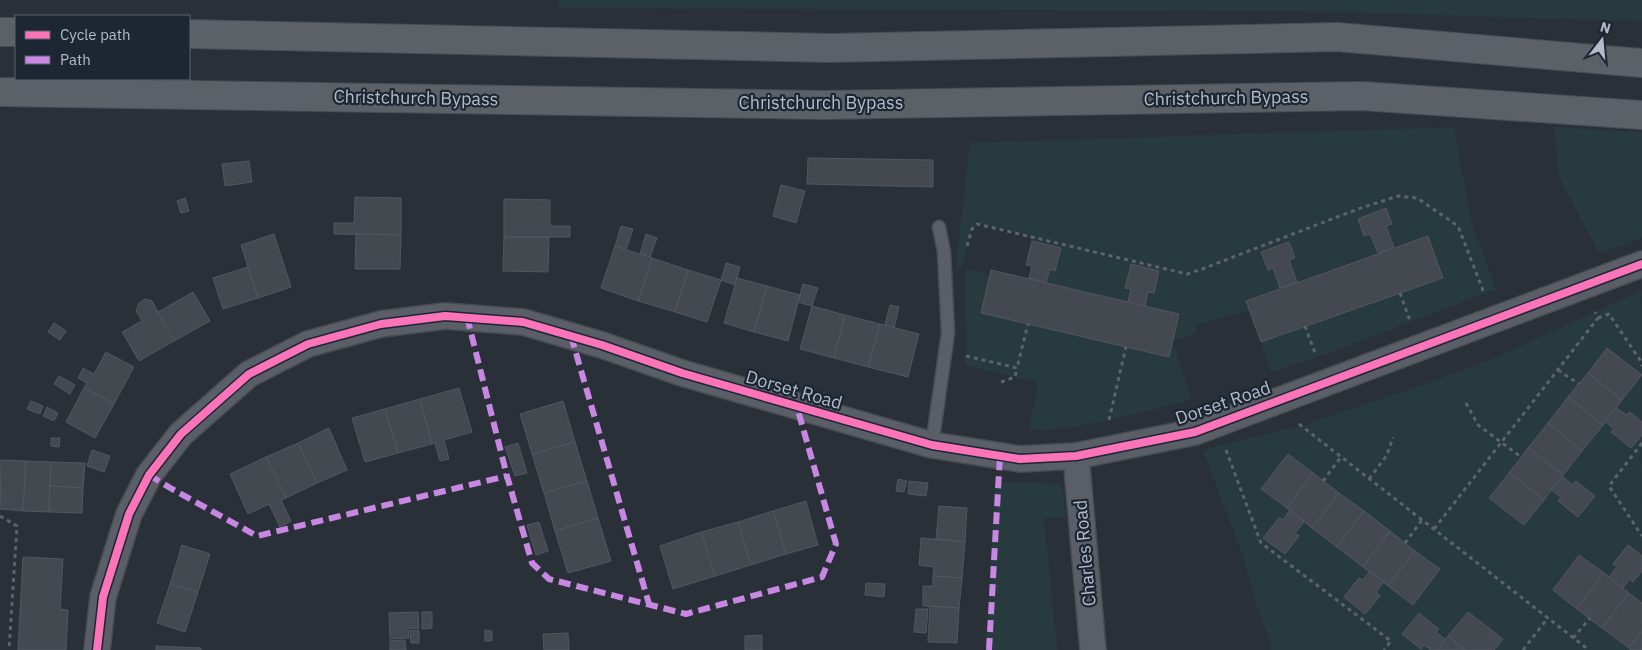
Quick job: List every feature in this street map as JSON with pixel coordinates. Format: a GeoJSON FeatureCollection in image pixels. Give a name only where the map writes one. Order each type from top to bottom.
{"type":"FeatureCollection","features":[{"type":"Feature","properties":{"kind":"main road"},"geometry":{"type":"LineString","coordinates":[[0,32],[15,32]]}},
{"type":"Feature","properties":{"kind":"main road"},"geometry":{"type":"LineString","coordinates":[[190,34],[830,48],[1337,37],[1642,63]]}},
{"type":"Feature","properties":{"kind":"main road","name":"Christchurch Bypass"},"geometry":{"type":"LineString","coordinates":[[0,92],[822,104],[1362,96],[1642,116]]}},
{"type":"Feature","properties":{"kind":"street","name":"Dorset Road"},"geometry":{"type":"LineString","coordinates":[[97,650],[103,597],[129,514],[149,475],[181,434],[249,374],[308,344],[381,324],[445,316],[523,322],[602,345],[682,373],[932,445],[1020,458],[1076,456],[1196,432],[1642,264]]}},
{"type":"Feature","properties":{"kind":"street","name":"Charles Road"},"geometry":{"type":"LineString","coordinates":[[1076,456],[1093,650]]}},
{"type":"Feature","properties":{"kind":"lane"},"geometry":{"type":"LineString","coordinates":[[932,445],[948,333],[944,252],[939,227]]}},
{"type":"Feature","properties":{"kind":"path"},"geometry":{"type":"LineString","coordinates":[[967,248],[972,229],[977,224],[1187,274],[1358,209],[1398,196],[1417,198],[1458,226],[1494,320]]}},
{"type":"Feature","properties":{"kind":"path"},"geometry":{"type":"LineString","coordinates":[[1586,285],[1598,318]]}},
{"type":"Feature","properties":{"kind":"path"},"geometry":{"type":"LineString","coordinates":[[1434,529],[1598,318],[1609,314],[1640,360],[1642,366]]}},
{"type":"Feature","properties":{"kind":"path"},"geometry":{"type":"LineString","coordinates":[[1001,382],[1016,377],[1028,324]]}},
{"type":"Feature","properties":{"kind":"path"},"geometry":{"type":"LineString","coordinates":[[1102,451],[1126,347]]}},
{"type":"Feature","properties":{"kind":"path"},"geometry":{"type":"LineString","coordinates":[[960,354],[1017,368]]}},
{"type":"Feature","properties":{"kind":"path"},"geometry":{"type":"LineString","coordinates":[[1558,370],[1578,384]]}},
{"type":"Feature","properties":{"kind":"path"},"geometry":{"type":"LineString","coordinates":[[1272,403],[1589,650]]}},
{"type":"Feature","properties":{"kind":"path"},"geometry":{"type":"LineString","coordinates":[[1466,403],[1478,425],[1521,457]]}},
{"type":"Feature","properties":{"kind":"path"},"geometry":{"type":"LineString","coordinates":[[1217,424],[1261,543],[1391,641],[1384,650]]}},
{"type":"Feature","properties":{"kind":"path"},"geometry":{"type":"LineString","coordinates":[[1369,479],[1387,455],[1393,437]]}},
{"type":"Feature","properties":{"kind":"path"},"geometry":{"type":"LineString","coordinates":[[1642,443],[1609,486],[1642,536]]}},
{"type":"Feature","properties":{"kind":"path"},"geometry":{"type":"LineString","coordinates":[[1323,481],[1341,457]]}},
{"type":"Feature","properties":{"kind":"path"},"geometry":{"type":"LineString","coordinates":[[0,516],[18,526],[9,650]]}},
{"type":"Feature","properties":{"kind":"path"},"geometry":{"type":"LineString","coordinates":[[1405,543],[1422,520]]}},
{"type":"Feature","properties":{"kind":"path"},"geometry":{"type":"LineString","coordinates":[[1523,650],[1548,618]]}},
{"type":"Feature","properties":{"kind":"path"},"geometry":{"type":"LineString","coordinates":[[1573,638],[1590,618]]}},
{"type":"Feature","properties":{"kind":"green space"},"geometry":{"type":"Polygon","coordinates":[[[559,0],[1642,0],[1642,21],[1298,11],[559,8],[559,0]]]}},
{"type":"Feature","properties":{"kind":"green space"},"geometry":{"type":"Polygon","coordinates":[[[1454,127],[1471,221],[1496,289],[1337,350],[1271,372],[1261,342],[1443,278],[1428,236],[1394,247],[1386,226],[1385,208],[1358,219],[1364,236],[1370,234],[1378,253],[1297,282],[1289,260],[1295,257],[1289,242],[1261,252],[1267,270],[1273,268],[1280,288],[1246,301],[1249,311],[1198,324],[1194,334],[1172,341],[1179,314],[1145,306],[1148,292],[1154,293],[1159,271],[1131,264],[1125,288],[1131,289],[1128,302],[1046,283],[1050,269],[1055,270],[1060,248],[1032,241],[1026,235],[977,224],[972,229],[962,267],[956,266],[970,143],[1454,127]]]}},
{"type":"Feature","properties":{"kind":"green space"},"geometry":{"type":"Polygon","coordinates":[[[1554,127],[1642,132],[1642,238],[1599,253],[1559,177],[1554,127]]]}},
{"type":"Feature","properties":{"kind":"green space"},"geometry":{"type":"Polygon","coordinates":[[[966,269],[990,275],[981,313],[1168,357],[1172,341],[1192,399],[1141,413],[1089,424],[1059,429],[1029,430],[1038,382],[964,365],[967,356],[966,269]]]}},
{"type":"Feature","properties":{"kind":"green space"},"geometry":{"type":"Polygon","coordinates":[[[1641,291],[1642,650],[1271,650],[1271,644],[1257,607],[1244,559],[1203,451],[1301,426],[1412,389],[1490,360],[1641,291]]]}},
{"type":"Feature","properties":{"kind":"green space"},"geometry":{"type":"Polygon","coordinates":[[[995,481],[1062,484],[1066,518],[1044,518],[1057,650],[986,650],[995,481]]]}},
{"type":"Feature","properties":{"kind":"building"},"geometry":{"type":"Polygon","coordinates":[[[808,158],[933,160],[933,187],[807,184],[808,158]]]}},
{"type":"Feature","properties":{"kind":"building"},"geometry":{"type":"Polygon","coordinates":[[[249,161],[252,182],[225,186],[222,164],[249,161]]]}},
{"type":"Feature","properties":{"kind":"building"},"geometry":{"type":"Polygon","coordinates":[[[781,185],[805,191],[796,223],[773,216],[781,185]]]}},
{"type":"Feature","properties":{"kind":"building"},"geometry":{"type":"Polygon","coordinates":[[[355,197],[401,198],[401,235],[334,234],[334,223],[354,223],[355,197]]]}},
{"type":"Feature","properties":{"kind":"building"},"geometry":{"type":"Polygon","coordinates":[[[185,198],[189,211],[181,213],[177,201],[185,198]]]}},
{"type":"Feature","properties":{"kind":"building"},"geometry":{"type":"Polygon","coordinates":[[[504,199],[550,200],[550,226],[570,226],[570,237],[504,237],[504,199]]]}},
{"type":"Feature","properties":{"kind":"building"},"geometry":{"type":"Polygon","coordinates":[[[1386,208],[1392,224],[1386,226],[1394,247],[1378,253],[1370,234],[1364,236],[1358,219],[1386,208]]]}},
{"type":"Feature","properties":{"kind":"building"},"geometry":{"type":"Polygon","coordinates":[[[621,226],[633,229],[626,250],[615,246],[621,226]]]}},
{"type":"Feature","properties":{"kind":"building"},"geometry":{"type":"Polygon","coordinates":[[[274,234],[291,287],[258,298],[241,245],[274,234]]]}},
{"type":"Feature","properties":{"kind":"building"},"geometry":{"type":"Polygon","coordinates":[[[356,234],[401,235],[400,269],[355,269],[356,234]]]}},
{"type":"Feature","properties":{"kind":"building"},"geometry":{"type":"Polygon","coordinates":[[[646,234],[657,238],[650,257],[640,254],[646,234]]]}},
{"type":"Feature","properties":{"kind":"building"},"geometry":{"type":"Polygon","coordinates":[[[1428,236],[1443,278],[1261,342],[1246,301],[1428,236]]]}},
{"type":"Feature","properties":{"kind":"building"},"geometry":{"type":"Polygon","coordinates":[[[504,237],[549,237],[548,272],[503,271],[504,237]]]}},
{"type":"Feature","properties":{"kind":"building"},"geometry":{"type":"Polygon","coordinates":[[[1032,241],[1061,248],[1055,271],[1050,269],[1046,283],[1029,278],[1032,266],[1026,265],[1032,241]]]}},
{"type":"Feature","properties":{"kind":"building"},"geometry":{"type":"Polygon","coordinates":[[[1289,242],[1295,258],[1289,260],[1297,282],[1280,288],[1273,268],[1268,270],[1261,252],[1289,242]]]}},
{"type":"Feature","properties":{"kind":"building"},"geometry":{"type":"Polygon","coordinates":[[[615,246],[652,258],[638,301],[601,288],[615,246]]]}},
{"type":"Feature","properties":{"kind":"building"},"geometry":{"type":"Polygon","coordinates":[[[652,258],[688,270],[675,312],[638,301],[652,258]]]}},
{"type":"Feature","properties":{"kind":"building"},"geometry":{"type":"Polygon","coordinates":[[[726,263],[740,267],[735,285],[721,280],[726,263]]]}},
{"type":"Feature","properties":{"kind":"building"},"geometry":{"type":"Polygon","coordinates":[[[1131,264],[1159,271],[1154,293],[1148,292],[1145,306],[1128,302],[1131,289],[1125,288],[1131,264]]]}},
{"type":"Feature","properties":{"kind":"building"},"geometry":{"type":"Polygon","coordinates":[[[248,267],[258,298],[223,309],[213,278],[248,267]]]}},
{"type":"Feature","properties":{"kind":"building"},"geometry":{"type":"Polygon","coordinates":[[[688,270],[721,280],[707,322],[675,312],[688,270]]]}},
{"type":"Feature","properties":{"kind":"building"},"geometry":{"type":"Polygon","coordinates":[[[991,270],[1179,314],[1169,357],[981,313],[991,270]]]}},
{"type":"Feature","properties":{"kind":"building"},"geometry":{"type":"Polygon","coordinates":[[[737,278],[767,286],[754,332],[724,323],[737,278]]]}},
{"type":"Feature","properties":{"kind":"building"},"geometry":{"type":"Polygon","coordinates":[[[803,284],[818,288],[812,306],[798,302],[803,284]]]}},
{"type":"Feature","properties":{"kind":"building"},"geometry":{"type":"Polygon","coordinates":[[[767,286],[800,295],[788,341],[754,332],[767,286]]]}},
{"type":"Feature","properties":{"kind":"building"},"geometry":{"type":"Polygon","coordinates":[[[193,292],[210,321],[174,341],[158,312],[193,292]]]}},
{"type":"Feature","properties":{"kind":"building"},"geometry":{"type":"Polygon","coordinates":[[[145,299],[152,301],[174,341],[139,361],[122,332],[142,321],[136,311],[139,303],[145,299]]]}},
{"type":"Feature","properties":{"kind":"building"},"geometry":{"type":"Polygon","coordinates":[[[890,305],[899,307],[894,328],[885,325],[890,305]]]}},
{"type":"Feature","properties":{"kind":"building"},"geometry":{"type":"Polygon","coordinates":[[[812,306],[845,315],[834,358],[800,349],[812,306]]]}},
{"type":"Feature","properties":{"kind":"building"},"geometry":{"type":"Polygon","coordinates":[[[845,315],[880,324],[868,367],[834,358],[845,315]]]}},
{"type":"Feature","properties":{"kind":"building"},"geometry":{"type":"Polygon","coordinates":[[[54,323],[66,331],[60,340],[48,332],[54,323]]]}},
{"type":"Feature","properties":{"kind":"building"},"geometry":{"type":"Polygon","coordinates":[[[880,324],[919,334],[908,377],[868,367],[880,324]]]}},
{"type":"Feature","properties":{"kind":"building"},"geometry":{"type":"Polygon","coordinates":[[[1607,348],[1642,375],[1622,400],[1588,373],[1607,348]]]}},
{"type":"Feature","properties":{"kind":"building"},"geometry":{"type":"Polygon","coordinates":[[[106,352],[134,367],[114,404],[84,388],[87,383],[78,378],[83,368],[94,374],[106,352]]]}},
{"type":"Feature","properties":{"kind":"building"},"geometry":{"type":"Polygon","coordinates":[[[1588,373],[1622,400],[1603,425],[1568,397],[1588,373]]]}},
{"type":"Feature","properties":{"kind":"building"},"geometry":{"type":"Polygon","coordinates":[[[59,376],[75,385],[70,394],[54,384],[59,376]]]}},
{"type":"Feature","properties":{"kind":"building"},"geometry":{"type":"Polygon","coordinates":[[[84,388],[114,404],[95,438],[66,422],[84,388]]]}},
{"type":"Feature","properties":{"kind":"building"},"geometry":{"type":"Polygon","coordinates":[[[459,388],[472,432],[444,440],[449,459],[440,461],[435,443],[432,444],[420,399],[459,388]]]}},
{"type":"Feature","properties":{"kind":"building"},"geometry":{"type":"Polygon","coordinates":[[[1568,397],[1603,425],[1582,451],[1548,423],[1568,397]]]}},
{"type":"Feature","properties":{"kind":"building"},"geometry":{"type":"Polygon","coordinates":[[[420,399],[432,444],[398,453],[385,409],[420,399]]]}},
{"type":"Feature","properties":{"kind":"building"},"geometry":{"type":"Polygon","coordinates":[[[31,401],[43,406],[40,414],[27,409],[31,401]]]}},
{"type":"Feature","properties":{"kind":"building"},"geometry":{"type":"Polygon","coordinates":[[[563,401],[575,442],[532,454],[520,414],[563,401]]]}},
{"type":"Feature","properties":{"kind":"building"},"geometry":{"type":"Polygon","coordinates":[[[47,407],[58,413],[54,421],[43,416],[47,407]]]}},
{"type":"Feature","properties":{"kind":"building"},"geometry":{"type":"Polygon","coordinates":[[[1616,408],[1627,415],[1630,412],[1642,422],[1642,435],[1631,448],[1611,432],[1614,429],[1605,421],[1616,408]]]}},
{"type":"Feature","properties":{"kind":"building"},"geometry":{"type":"Polygon","coordinates":[[[385,409],[398,453],[365,462],[352,418],[385,409]]]}},
{"type":"Feature","properties":{"kind":"building"},"geometry":{"type":"Polygon","coordinates":[[[1548,423],[1582,451],[1563,475],[1528,448],[1548,423]]]}},
{"type":"Feature","properties":{"kind":"building"},"geometry":{"type":"Polygon","coordinates":[[[329,428],[347,470],[317,483],[298,443],[329,428]]]}},
{"type":"Feature","properties":{"kind":"building"},"geometry":{"type":"Polygon","coordinates":[[[51,438],[60,438],[59,447],[51,446],[51,438]]]}},
{"type":"Feature","properties":{"kind":"building"},"geometry":{"type":"Polygon","coordinates":[[[575,442],[587,481],[544,493],[532,454],[575,442]]]}},
{"type":"Feature","properties":{"kind":"building"},"geometry":{"type":"Polygon","coordinates":[[[298,443],[317,483],[286,498],[266,457],[298,443]]]}},
{"type":"Feature","properties":{"kind":"building"},"geometry":{"type":"Polygon","coordinates":[[[518,443],[527,473],[515,476],[505,447],[518,443]]]}},
{"type":"Feature","properties":{"kind":"building"},"geometry":{"type":"Polygon","coordinates":[[[1528,448],[1563,475],[1544,500],[1509,473],[1528,448]]]}},
{"type":"Feature","properties":{"kind":"building"},"geometry":{"type":"Polygon","coordinates":[[[92,450],[110,456],[104,472],[87,466],[92,450]]]}},
{"type":"Feature","properties":{"kind":"building"},"geometry":{"type":"Polygon","coordinates":[[[1288,454],[1313,473],[1287,508],[1261,489],[1288,454]]]}},
{"type":"Feature","properties":{"kind":"building"},"geometry":{"type":"Polygon","coordinates":[[[266,457],[286,498],[281,500],[291,521],[280,527],[269,504],[248,514],[230,474],[266,457]]]}},
{"type":"Feature","properties":{"kind":"building"},"geometry":{"type":"Polygon","coordinates":[[[1,460],[26,461],[23,511],[0,509],[1,460]]]}},
{"type":"Feature","properties":{"kind":"building"},"geometry":{"type":"Polygon","coordinates":[[[26,461],[51,462],[49,512],[23,511],[26,461]]]}},
{"type":"Feature","properties":{"kind":"building"},"geometry":{"type":"Polygon","coordinates":[[[51,462],[85,463],[83,488],[50,486],[51,462]]]}},
{"type":"Feature","properties":{"kind":"building"},"geometry":{"type":"Polygon","coordinates":[[[1313,473],[1339,493],[1312,528],[1287,508],[1313,473]]]}},
{"type":"Feature","properties":{"kind":"building"},"geometry":{"type":"Polygon","coordinates":[[[1509,473],[1544,500],[1524,525],[1489,498],[1509,473]]]}},
{"type":"Feature","properties":{"kind":"building"},"geometry":{"type":"Polygon","coordinates":[[[1562,476],[1573,485],[1576,481],[1595,496],[1578,517],[1558,501],[1561,497],[1551,490],[1562,476]]]}},
{"type":"Feature","properties":{"kind":"building"},"geometry":{"type":"Polygon","coordinates":[[[898,479],[907,481],[904,492],[896,491],[898,479]]]}},
{"type":"Feature","properties":{"kind":"building"},"geometry":{"type":"Polygon","coordinates":[[[587,481],[598,518],[555,531],[544,493],[587,481]]]}},
{"type":"Feature","properties":{"kind":"building"},"geometry":{"type":"Polygon","coordinates":[[[909,481],[928,483],[926,496],[908,494],[909,481]]]}},
{"type":"Feature","properties":{"kind":"building"},"geometry":{"type":"Polygon","coordinates":[[[50,486],[83,488],[82,513],[49,512],[50,486]]]}},
{"type":"Feature","properties":{"kind":"building"},"geometry":{"type":"Polygon","coordinates":[[[1339,493],[1364,511],[1337,547],[1312,528],[1339,493]]]}},
{"type":"Feature","properties":{"kind":"building"},"geometry":{"type":"Polygon","coordinates":[[[806,501],[818,545],[786,554],[773,511],[806,501]]]}},
{"type":"Feature","properties":{"kind":"building"},"geometry":{"type":"Polygon","coordinates":[[[939,506],[967,508],[965,542],[936,539],[939,506]]]}},
{"type":"Feature","properties":{"kind":"building"},"geometry":{"type":"Polygon","coordinates":[[[1290,510],[1304,522],[1295,533],[1299,536],[1285,554],[1263,538],[1279,518],[1283,520],[1290,510]]]}},
{"type":"Feature","properties":{"kind":"building"},"geometry":{"type":"Polygon","coordinates":[[[773,511],[786,554],[751,565],[738,522],[773,511]]]}},
{"type":"Feature","properties":{"kind":"building"},"geometry":{"type":"Polygon","coordinates":[[[1364,511],[1390,531],[1363,567],[1337,547],[1364,511]]]}},
{"type":"Feature","properties":{"kind":"building"},"geometry":{"type":"Polygon","coordinates":[[[598,518],[611,561],[568,573],[555,531],[598,518]]]}},
{"type":"Feature","properties":{"kind":"building"},"geometry":{"type":"Polygon","coordinates":[[[539,522],[548,551],[536,555],[527,525],[539,522]]]}},
{"type":"Feature","properties":{"kind":"building"},"geometry":{"type":"Polygon","coordinates":[[[738,522],[751,565],[715,576],[701,532],[738,522]]]}},
{"type":"Feature","properties":{"kind":"building"},"geometry":{"type":"Polygon","coordinates":[[[1390,531],[1415,551],[1388,586],[1363,567],[1390,531]]]}},
{"type":"Feature","properties":{"kind":"building"},"geometry":{"type":"Polygon","coordinates":[[[701,532],[715,576],[673,589],[660,546],[701,532]]]}},
{"type":"Feature","properties":{"kind":"building"},"geometry":{"type":"Polygon","coordinates":[[[921,538],[965,542],[962,578],[933,576],[934,567],[919,565],[921,538]]]}},
{"type":"Feature","properties":{"kind":"building"},"geometry":{"type":"Polygon","coordinates":[[[182,545],[210,554],[198,592],[170,584],[182,545]]]}},
{"type":"Feature","properties":{"kind":"building"},"geometry":{"type":"Polygon","coordinates":[[[1628,545],[1642,556],[1642,571],[1633,582],[1630,579],[1623,588],[1609,577],[1617,567],[1613,564],[1628,545]]]}},
{"type":"Feature","properties":{"kind":"building"},"geometry":{"type":"Polygon","coordinates":[[[1415,551],[1440,569],[1413,605],[1388,586],[1415,551]]]}},
{"type":"Feature","properties":{"kind":"building"},"geometry":{"type":"Polygon","coordinates":[[[1579,555],[1604,573],[1577,609],[1553,590],[1579,555]]]}},
{"type":"Feature","properties":{"kind":"building"},"geometry":{"type":"Polygon","coordinates":[[[23,557],[63,559],[60,609],[68,610],[66,650],[18,650],[23,557]]]}},
{"type":"Feature","properties":{"kind":"building"},"geometry":{"type":"Polygon","coordinates":[[[1370,571],[1384,582],[1376,592],[1380,596],[1365,614],[1344,597],[1359,578],[1363,580],[1370,571]]]}},
{"type":"Feature","properties":{"kind":"building"},"geometry":{"type":"Polygon","coordinates":[[[1604,573],[1629,593],[1602,628],[1577,609],[1604,573]]]}},
{"type":"Feature","properties":{"kind":"building"},"geometry":{"type":"Polygon","coordinates":[[[933,576],[962,578],[959,608],[923,606],[923,586],[933,586],[933,576]]]}},
{"type":"Feature","properties":{"kind":"building"},"geometry":{"type":"Polygon","coordinates":[[[866,583],[885,584],[884,597],[865,595],[866,583]]]}},
{"type":"Feature","properties":{"kind":"building"},"geometry":{"type":"Polygon","coordinates":[[[170,584],[198,592],[185,632],[157,623],[170,584]]]}},
{"type":"Feature","properties":{"kind":"building"},"geometry":{"type":"Polygon","coordinates":[[[1629,593],[1642,603],[1642,631],[1629,648],[1602,628],[1629,593]]]}},
{"type":"Feature","properties":{"kind":"building"},"geometry":{"type":"Polygon","coordinates":[[[930,606],[959,608],[957,643],[928,642],[930,606]]]}},
{"type":"Feature","properties":{"kind":"building"},"geometry":{"type":"Polygon","coordinates":[[[916,609],[928,609],[926,633],[914,632],[916,609]]]}},
{"type":"Feature","properties":{"kind":"building"},"geometry":{"type":"Polygon","coordinates":[[[418,612],[419,628],[408,629],[409,638],[390,639],[389,613],[418,612]]]}},
{"type":"Feature","properties":{"kind":"building"},"geometry":{"type":"Polygon","coordinates":[[[422,612],[432,612],[432,628],[422,629],[422,612]]]}},
{"type":"Feature","properties":{"kind":"building"},"geometry":{"type":"Polygon","coordinates":[[[1468,612],[1503,639],[1494,650],[1465,650],[1448,636],[1468,612]]]}},
{"type":"Feature","properties":{"kind":"building"},"geometry":{"type":"Polygon","coordinates":[[[1419,613],[1439,629],[1436,632],[1446,640],[1438,650],[1431,650],[1424,645],[1421,649],[1402,634],[1419,613]]]}},
{"type":"Feature","properties":{"kind":"building"},"geometry":{"type":"Polygon","coordinates":[[[419,630],[419,643],[411,643],[410,631],[419,630]]]}},
{"type":"Feature","properties":{"kind":"building"},"geometry":{"type":"Polygon","coordinates":[[[485,630],[492,631],[492,641],[485,641],[485,630]]]}},
{"type":"Feature","properties":{"kind":"building"},"geometry":{"type":"Polygon","coordinates":[[[1642,631],[1642,650],[1631,650],[1629,648],[1642,631]]]}},
{"type":"Feature","properties":{"kind":"building"},"geometry":{"type":"Polygon","coordinates":[[[568,633],[569,650],[544,650],[543,634],[568,633]]]}},
{"type":"Feature","properties":{"kind":"building"},"geometry":{"type":"Polygon","coordinates":[[[762,635],[762,650],[745,650],[745,636],[762,635]]]}},
{"type":"Feature","properties":{"kind":"building"},"geometry":{"type":"Polygon","coordinates":[[[1448,636],[1465,650],[1438,650],[1448,636]]]}},
{"type":"Feature","properties":{"kind":"building"},"geometry":{"type":"Polygon","coordinates":[[[405,640],[406,650],[390,650],[390,641],[405,640]]]}},
{"type":"Feature","properties":{"kind":"building"},"geometry":{"type":"Polygon","coordinates":[[[156,646],[201,648],[201,650],[156,650],[156,646]]]}},
{"type":"Feature","properties":{"kind":"marked path"},"geometry":{"type":"LineString","coordinates":[[467,317],[507,476],[532,563],[549,579],[686,614],[822,577],[836,544],[797,407]]}},
{"type":"Feature","properties":{"kind":"marked path"},"geometry":{"type":"LineString","coordinates":[[571,336],[649,604]]}},
{"type":"Feature","properties":{"kind":"marked path"},"geometry":{"type":"LineString","coordinates":[[989,650],[1000,455]]}},
{"type":"Feature","properties":{"kind":"marked path"},"geometry":{"type":"LineString","coordinates":[[149,475],[257,536],[507,476]]}},
{"type":"Feature","properties":{"kind":"cycle path"},"geometry":{"type":"LineString","coordinates":[[97,650],[103,597],[129,514],[149,475],[181,434],[249,374],[308,344],[381,324],[445,316],[523,322],[602,345],[682,373],[932,445],[1020,459],[1076,456],[1195,432],[1642,264]]}}]}
